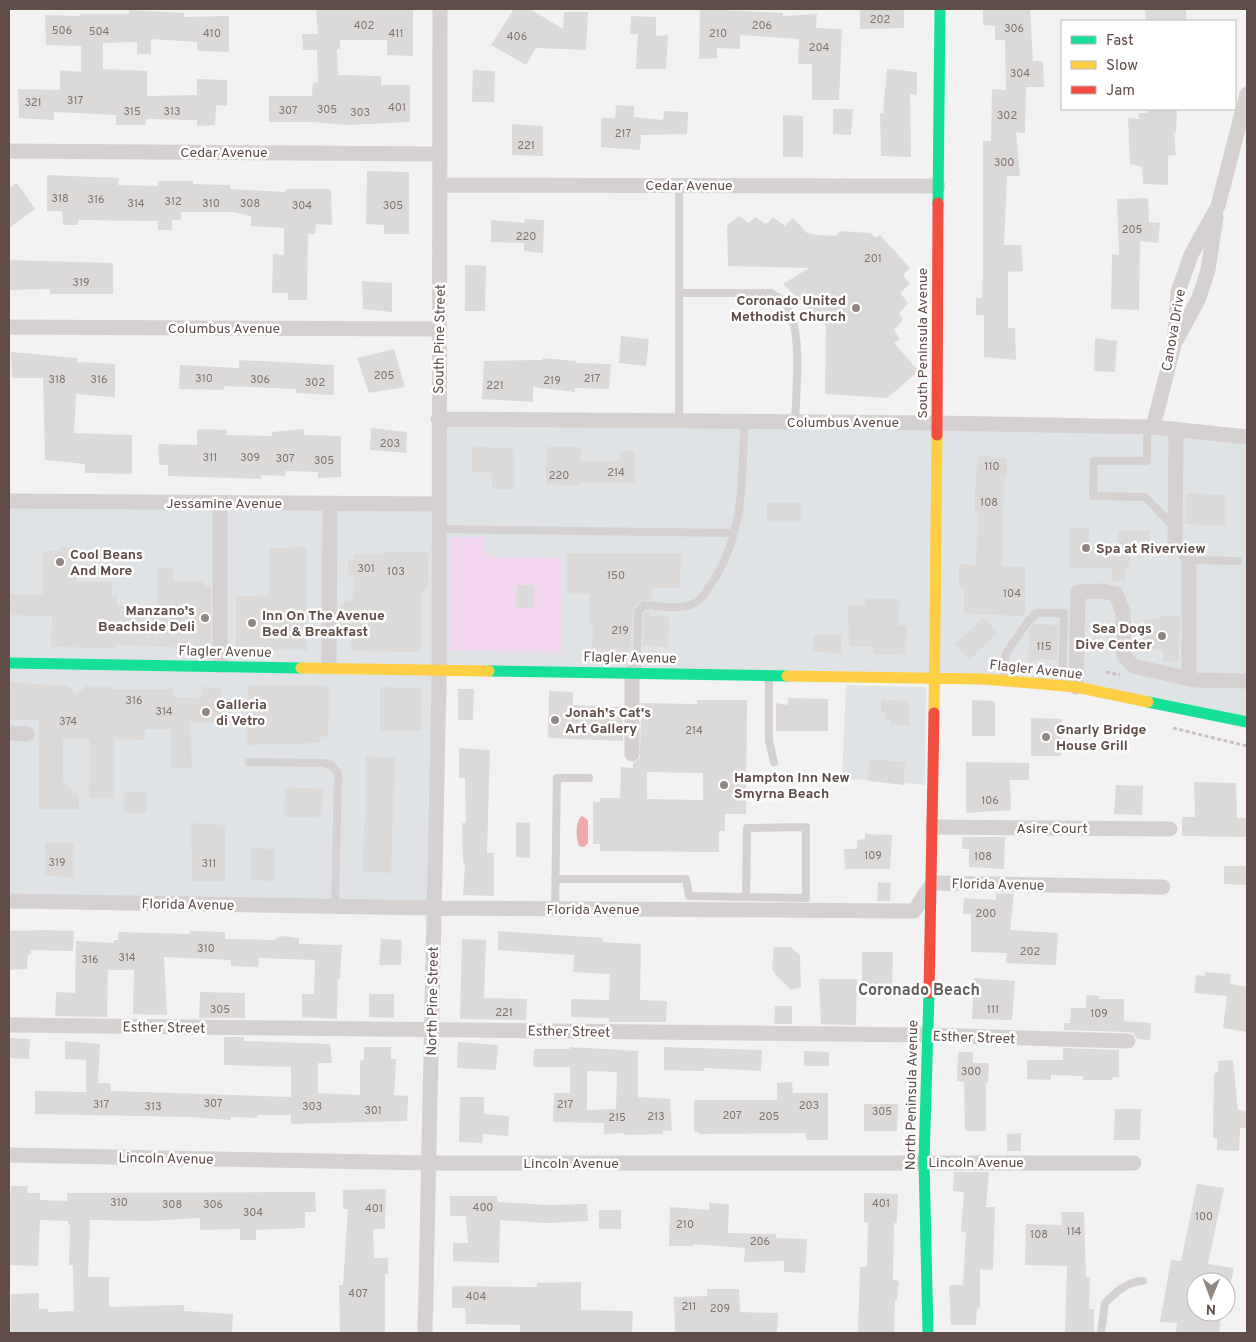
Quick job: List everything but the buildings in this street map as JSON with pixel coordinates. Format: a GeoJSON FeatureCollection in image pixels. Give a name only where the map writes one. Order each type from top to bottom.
{"type":"FeatureCollection","features":[{"type":"Feature","properties":{"kind":"street","name":"South Pine Street"},"geometry":{"type":"LineString","coordinates":[[439,669],[440,9]]}},
{"type":"Feature","properties":{"kind":"street","name":"South Peninsula Avenue"},"geometry":{"type":"LineString","coordinates":[[935,677],[940,9]]}},
{"type":"Feature","properties":{"kind":"street","name":"Canova Drive"},"geometry":{"type":"LineString","coordinates":[[1150,427],[1174,345],[1178,292],[1191,255],[1218,206],[1247,94]]}},
{"type":"Feature","properties":{"kind":"street","name":"Cedar Avenue"},"geometry":{"type":"LineString","coordinates":[[9,151],[440,154]]}},
{"type":"Feature","properties":{"kind":"street","name":"Cedar Avenue"},"geometry":{"type":"LineString","coordinates":[[440,185],[938,186]]}},
{"type":"Feature","properties":{"kind":"street"},"geometry":{"type":"LineString","coordinates":[[1174,345],[1199,298],[1205,280],[1218,206]]}},
{"type":"Feature","properties":{"kind":"street","name":"Columbus Avenue"},"geometry":{"type":"LineString","coordinates":[[9,326],[440,328]]}},
{"type":"Feature","properties":{"kind":"street","name":"Columbus Avenue"},"geometry":{"type":"LineString","coordinates":[[438,419],[937,423],[1150,427],[1247,437]]}},
{"type":"Feature","properties":{"kind":"street"},"geometry":{"type":"LineString","coordinates":[[1176,429],[1175,544],[1189,556],[1189,679]]}},
{"type":"Feature","properties":{"kind":"street","name":"Jessamine Avenue"},"geometry":{"type":"LineString","coordinates":[[9,501],[439,504]]}},
{"type":"Feature","properties":{"kind":"street"},"geometry":{"type":"LineString","coordinates":[[220,502],[220,666]]}},
{"type":"Feature","properties":{"kind":"street"},"geometry":{"type":"LineString","coordinates":[[329,667],[330,504]]}},
{"type":"Feature","properties":{"kind":"street"},"geometry":{"type":"LineString","coordinates":[[1069,686],[1078,592],[1101,591],[1116,594],[1123,612],[1124,656],[1133,666],[1189,679],[1247,681]]}},
{"type":"Feature","properties":{"kind":"street","name":"Flagler Avenue"},"geometry":{"type":"LineString","coordinates":[[9,664],[769,674],[1003,680],[1069,686],[1247,722]]}},
{"type":"Feature","properties":{"kind":"street","name":"North Pine Street"},"geometry":{"type":"LineString","coordinates":[[425,1333],[439,669]]}},
{"type":"Feature","properties":{"kind":"street"},"geometry":{"type":"LineString","coordinates":[[632,754],[635,672]]}},
{"type":"Feature","properties":{"kind":"street","name":"North Peninsula Avenue"},"geometry":{"type":"LineString","coordinates":[[928,1333],[924,1161],[926,1036],[933,883],[935,677]]}},
{"type":"Feature","properties":{"kind":"street"},"geometry":{"type":"LineString","coordinates":[[9,733],[27,734]]}},
{"type":"Feature","properties":{"kind":"street","name":"Asire Court"},"geometry":{"type":"LineString","coordinates":[[934,827],[1170,829]]}},
{"type":"Feature","properties":{"kind":"street","name":"Florida Avenue"},"geometry":{"type":"LineString","coordinates":[[9,901],[334,907],[914,911],[933,883],[1163,887]]}},
{"type":"Feature","properties":{"kind":"street","name":"Esther Street"},"geometry":{"type":"LineString","coordinates":[[9,1025],[926,1036],[1128,1041]]}},
{"type":"Feature","properties":{"kind":"street","name":"Lincoln Avenue"},"geometry":{"type":"LineString","coordinates":[[9,1155],[430,1163],[924,1161],[1134,1163]]}},
{"type":"Feature","properties":{"kind":"lane"},"geometry":{"type":"LineString","coordinates":[[679,421],[680,185]]}},
{"type":"Feature","properties":{"kind":"lane"},"geometry":{"type":"LineString","coordinates":[[679,293],[771,293],[783,300],[793,321],[796,340],[795,422]]}},
{"type":"Feature","properties":{"kind":"lane"},"geometry":{"type":"LineString","coordinates":[[635,672],[638,612],[640,608],[644,605],[686,606],[699,602],[719,574],[734,533],[743,497],[744,421]]}},
{"type":"Feature","properties":{"kind":"lane"},"geometry":{"type":"LineString","coordinates":[[1150,427],[1147,461],[1094,461],[1093,496],[1145,496],[1175,528]]}},
{"type":"Feature","properties":{"kind":"lane"},"geometry":{"type":"LineString","coordinates":[[439,529],[734,533]]}},
{"type":"Feature","properties":{"kind":"lane"},"geometry":{"type":"LineString","coordinates":[[1189,560],[1238,561]]}},
{"type":"Feature","properties":{"kind":"lane"},"geometry":{"type":"LineString","coordinates":[[1003,680],[1006,654],[1036,613],[1064,613],[1069,686]]}},
{"type":"Feature","properties":{"kind":"lane"},"geometry":{"type":"LineString","coordinates":[[769,674],[769,741],[774,762]]}},
{"type":"Feature","properties":{"kind":"lane"},"geometry":{"type":"LineString","coordinates":[[249,762],[323,763],[332,765],[338,774],[334,907]]}},
{"type":"Feature","properties":{"kind":"lane"},"geometry":{"type":"LineString","coordinates":[[554,909],[557,778],[589,778]]}},
{"type":"Feature","properties":{"kind":"lane"},"geometry":{"type":"LineString","coordinates":[[555,879],[686,879],[689,896],[806,898],[806,827],[747,828],[746,896]]}},
{"type":"Feature","properties":{"kind":"lane"},"geometry":{"type":"LineString","coordinates":[[1101,1333],[1104,1303],[1135,1281],[1143,1281]]}},
{"type":"Feature","properties":{"kind":"shaded area"},"geometry":{"type":"Polygon","coordinates":[[[438,419],[937,423],[1247,437],[1247,722],[1076,687],[439,669],[434,908],[9,901],[9,501],[439,504],[438,419]]]}},
{"type":"Feature","properties":{"kind":"shaded area"},"geometry":{"type":"Polygon","coordinates":[[[450,537],[485,537],[485,557],[562,558],[561,653],[450,650],[450,537]]]}},
{"type":"Feature","properties":{"kind":"shaded area"},"geometry":{"type":"Polygon","coordinates":[[[846,685],[926,687],[925,785],[842,778],[846,685]]]}},
{"type":"Feature","properties":{"kind":"shaded area"},"geometry":{"type":"Polygon","coordinates":[[[582,816],[588,820],[588,843],[584,847],[579,846],[577,839],[577,826],[582,816]]]}},
{"type":"Feature","properties":{"kind":"traffic: fast"},"geometry":{"type":"LineString","coordinates":[[938,203],[940,9]]}},
{"type":"Feature","properties":{"kind":"traffic: fast"},"geometry":{"type":"LineString","coordinates":[[9,663],[301,668]]}},
{"type":"Feature","properties":{"kind":"traffic: fast"},"geometry":{"type":"LineString","coordinates":[[489,671],[787,676]]}},
{"type":"Feature","properties":{"kind":"traffic: fast"},"geometry":{"type":"LineString","coordinates":[[1148,702],[1247,722]]}},
{"type":"Feature","properties":{"kind":"traffic: fast"},"geometry":{"type":"LineString","coordinates":[[928,1333],[924,1161],[929,993]]}},
{"type":"Feature","properties":{"kind":"traffic: slow"},"geometry":{"type":"LineString","coordinates":[[934,713],[937,435]]}},
{"type":"Feature","properties":{"kind":"traffic: slow"},"geometry":{"type":"LineString","coordinates":[[301,668],[489,671]]}},
{"type":"Feature","properties":{"kind":"traffic: slow"},"geometry":{"type":"LineString","coordinates":[[787,676],[983,679],[1076,687],[1148,702]]}},
{"type":"Feature","properties":{"kind":"traffic: jam"},"geometry":{"type":"LineString","coordinates":[[937,435],[938,203]]}},
{"type":"Feature","properties":{"kind":"traffic: jam"},"geometry":{"type":"LineString","coordinates":[[929,993],[934,713]]}},
{"type":"Feature","properties":{"kind":"place","name":"Coronado United Methodist Church"},"geometry":{"type":"Point","coordinates":[856,308]}},
{"type":"Feature","properties":{"kind":"place","name":"Spa at Riverview"},"geometry":{"type":"Point","coordinates":[1086,548]}},
{"type":"Feature","properties":{"kind":"place","name":"Cool Beans And More"},"geometry":{"type":"Point","coordinates":[60,562]}},
{"type":"Feature","properties":{"kind":"place","name":"Manzano's Beachside Deli"},"geometry":{"type":"Point","coordinates":[205,618]}},
{"type":"Feature","properties":{"kind":"place","name":"Inn On The Avenue Bed & Breakfast"},"geometry":{"type":"Point","coordinates":[252,623]}},
{"type":"Feature","properties":{"kind":"place","name":"Sea Dogs Dive Center"},"geometry":{"type":"Point","coordinates":[1162,636]}},
{"type":"Feature","properties":{"kind":"place","name":"Galleria di Vetro"},"geometry":{"type":"Point","coordinates":[206,712]}},
{"type":"Feature","properties":{"kind":"place","name":"Jonah's Cat's Art Gallery"},"geometry":{"type":"Point","coordinates":[555,720]}},
{"type":"Feature","properties":{"kind":"place","name":"Gnarly Bridge House Grill"},"geometry":{"type":"Point","coordinates":[1046,737]}},
{"type":"Feature","properties":{"kind":"place","name":"Hampton Inn New Smyrna Beach"},"geometry":{"type":"Point","coordinates":[724,785]}},
{"type":"Feature","properties":{"kind":"district","name":"Coronado Beach"},"geometry":{"type":"Point","coordinates":[919,989]}}]}
